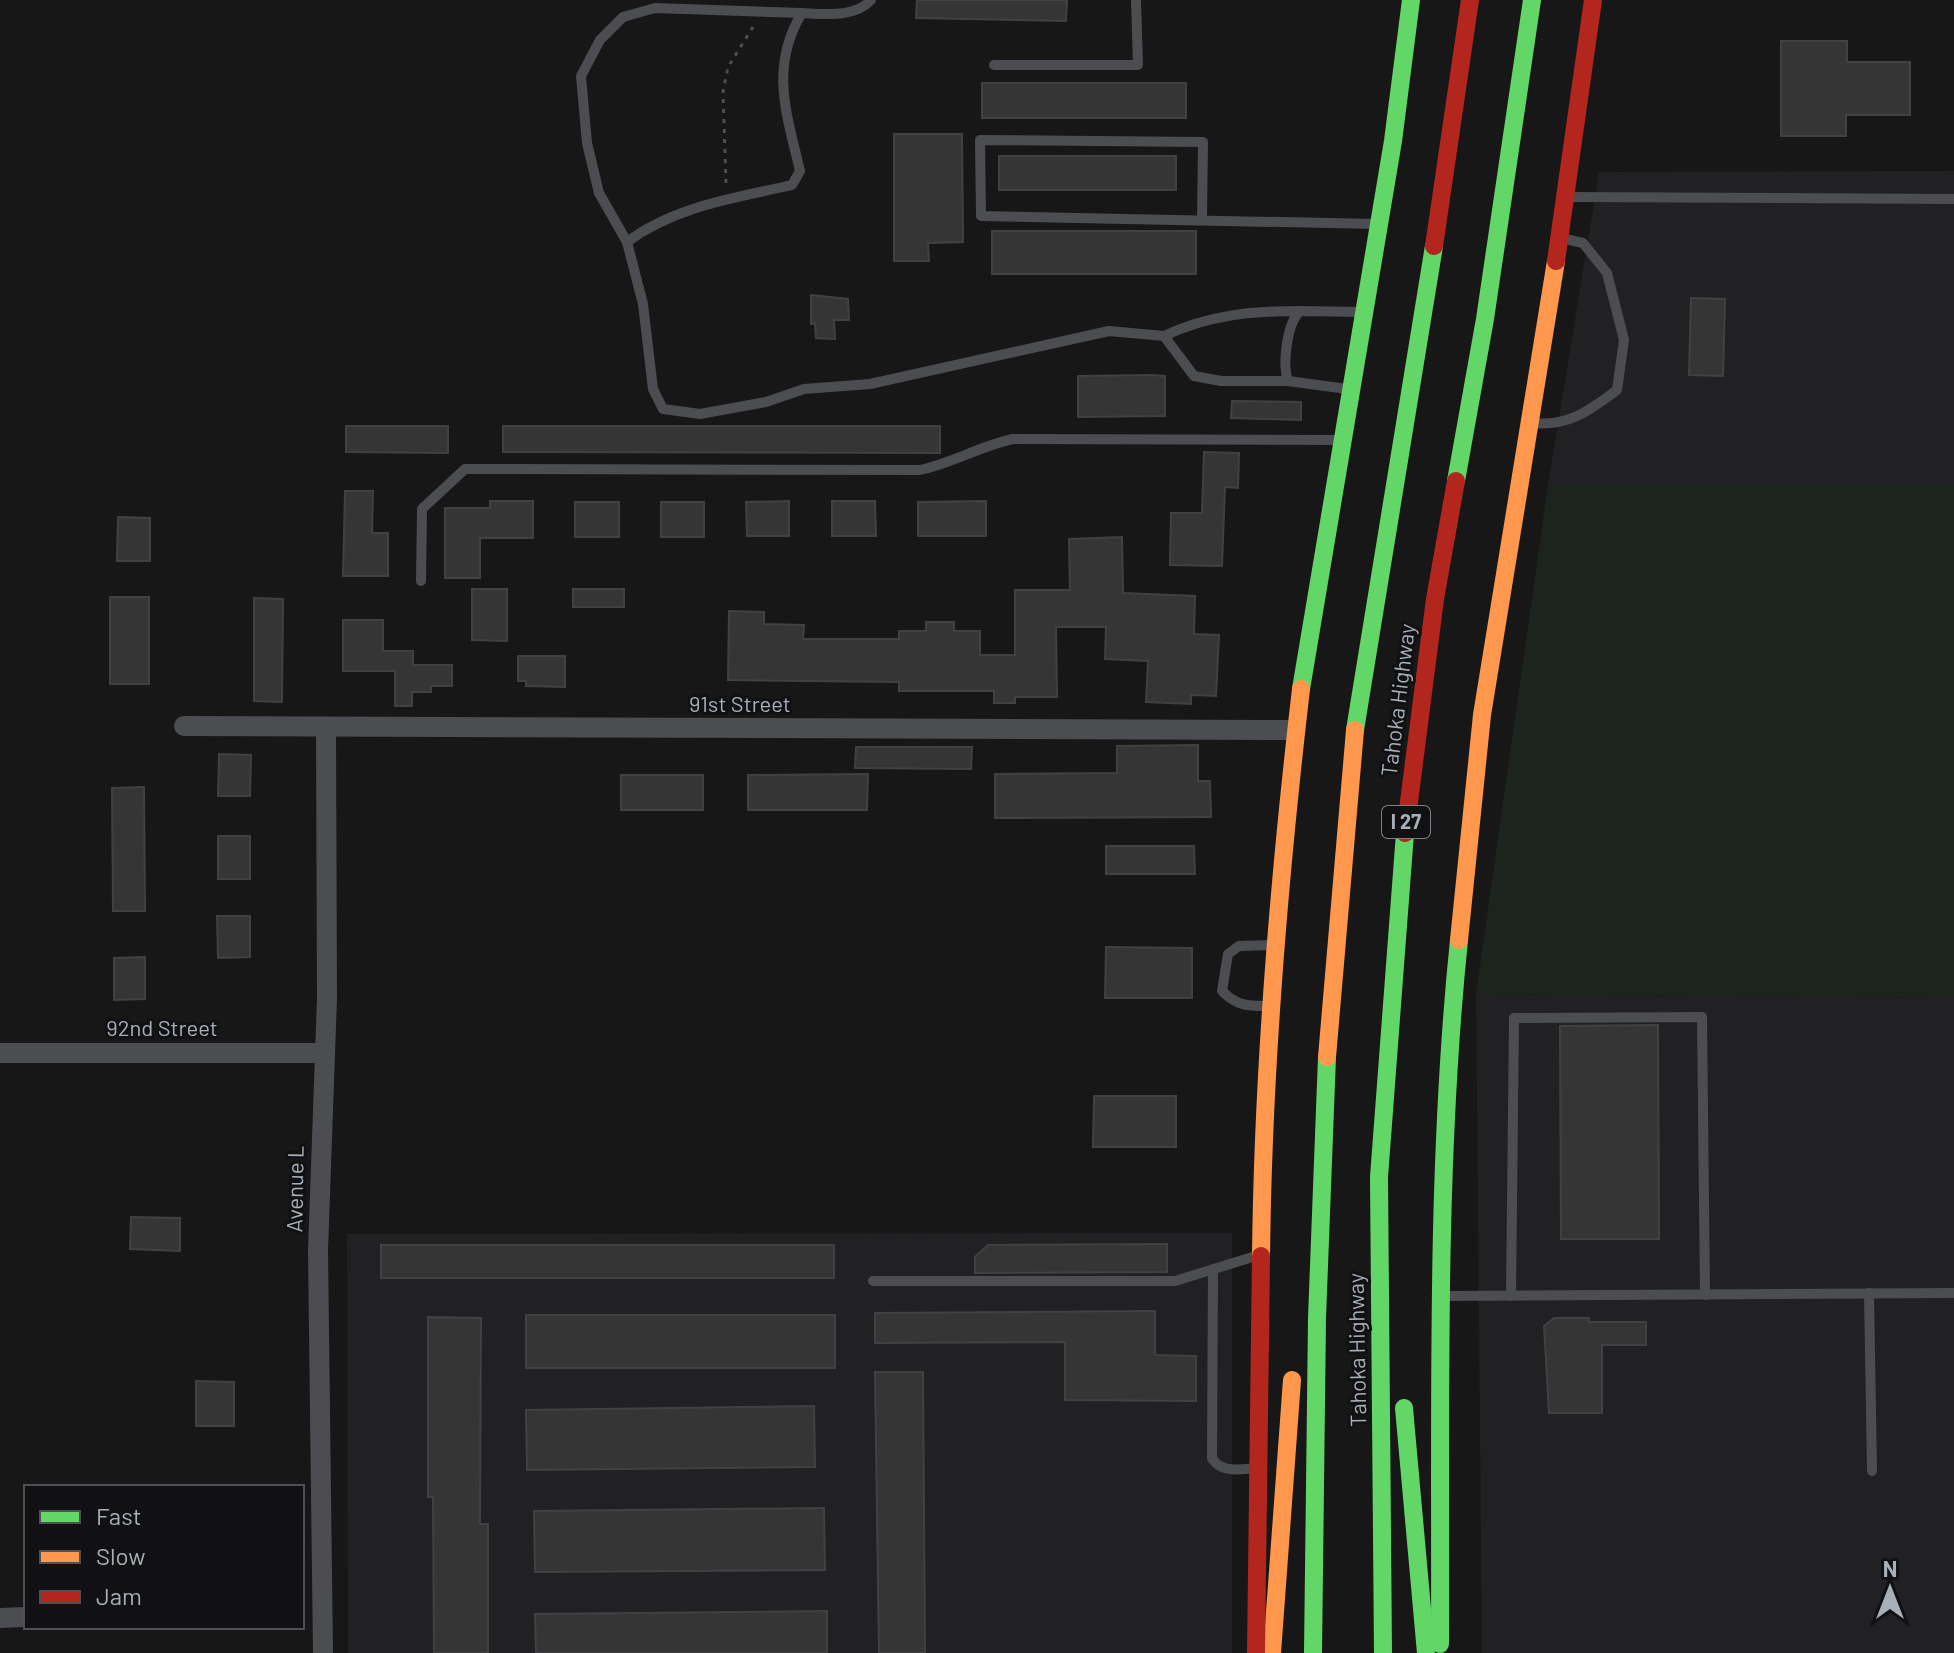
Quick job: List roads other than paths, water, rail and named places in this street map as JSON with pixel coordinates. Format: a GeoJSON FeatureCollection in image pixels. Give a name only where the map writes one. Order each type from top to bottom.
{"type":"FeatureCollection","features":[{"type":"Feature","properties":{"kind":"main road"},"geometry":{"type":"LineString","coordinates":[[1256,1653],[1262,1143],[1295,730],[1379,224],[1411,0]]}},
{"type":"Feature","properties":{"kind":"main road","name":"Tahoka Highway"},"geometry":{"type":"LineString","coordinates":[[1313,1653],[1315,1335],[1323,1100],[1351,763],[1366,635],[1427,289],[1470,0]]}},
{"type":"Feature","properties":{"kind":"main road","name":"Tahoka Highway"},"geometry":{"type":"LineString","coordinates":[[1383,1653],[1380,1153],[1406,822],[1435,599],[1485,319],[1532,0]]}},
{"type":"Feature","properties":{"kind":"main road"},"geometry":{"type":"LineString","coordinates":[[1440,1653],[1441,1296],[1450,1027],[1468,832],[1482,715],[1560,238],[1593,0]]}},
{"type":"Feature","properties":{"kind":"main road"},"geometry":{"type":"LineString","coordinates":[[1298,1302],[1323,1100]]}},
{"type":"Feature","properties":{"kind":"main road"},"geometry":{"type":"LineString","coordinates":[[1380,1153],[1426,1653]]}},
{"type":"Feature","properties":{"kind":"main road"},"geometry":{"type":"LineString","coordinates":[[1272,1653],[1293,1363]]}},
{"type":"Feature","properties":{"kind":"street","name":"91st Street"},"geometry":{"type":"LineString","coordinates":[[184,726],[1295,730]]}},
{"type":"Feature","properties":{"kind":"street","name":"Avenue L"},"geometry":{"type":"LineString","coordinates":[[323,1653],[312,1620],[324,1053],[326,727]]}},
{"type":"Feature","properties":{"kind":"street","name":"92nd Street"},"geometry":{"type":"LineString","coordinates":[[0,1053],[324,1053]]}},
{"type":"Feature","properties":{"kind":"street"},"geometry":{"type":"LineString","coordinates":[[0,1618],[24,1617]]}},
{"type":"Feature","properties":{"kind":"lane"},"geometry":{"type":"LineString","coordinates":[[871,0],[860,9],[835,14],[655,8],[623,17],[600,40],[581,76],[587,143],[599,193],[627,242],[643,304],[653,389],[663,409],[678,414],[700,414],[753,404],[804,389],[870,384],[1109,331],[1164,336],[1193,323],[1236,314],[1364,312]]}},
{"type":"Feature","properties":{"kind":"lane"},"geometry":{"type":"LineString","coordinates":[[994,65],[1138,65],[1136,0]]}},
{"type":"Feature","properties":{"kind":"lane"},"geometry":{"type":"LineString","coordinates":[[627,242],[649,225],[697,207],[792,185],[800,171],[783,97],[788,39],[802,13]]}},
{"type":"Feature","properties":{"kind":"lane"},"geometry":{"type":"LineString","coordinates":[[1202,220],[1203,142],[980,140],[981,216],[1379,224]]}},
{"type":"Feature","properties":{"kind":"lane"},"geometry":{"type":"LineString","coordinates":[[1566,197],[1954,199]]}},
{"type":"Feature","properties":{"kind":"lane"},"geometry":{"type":"LineString","coordinates":[[1530,423],[1552,425],[1580,417],[1617,390],[1624,340],[1607,273],[1583,243],[1560,238]]}},
{"type":"Feature","properties":{"kind":"lane"},"geometry":{"type":"LineString","coordinates":[[1288,381],[1285,372],[1293,318],[1300,311]]}},
{"type":"Feature","properties":{"kind":"lane"},"geometry":{"type":"LineString","coordinates":[[1164,336],[1194,376],[1221,381],[1288,381],[1350,389]]}},
{"type":"Feature","properties":{"kind":"lane"},"geometry":{"type":"LineString","coordinates":[[421,581],[422,509],[465,469],[920,470],[954,462],[995,443],[1013,439],[1342,440]]}},
{"type":"Feature","properties":{"kind":"lane"},"geometry":{"type":"LineString","coordinates":[[1272,1006],[1240,1006],[1222,991],[1222,976],[1228,954],[1239,946],[1276,945]]}},
{"type":"Feature","properties":{"kind":"lane"},"geometry":{"type":"LineString","coordinates":[[1511,1296],[1514,1018],[1702,1017],[1705,1295]]}},
{"type":"Feature","properties":{"kind":"lane"},"geometry":{"type":"LineString","coordinates":[[873,1281],[1175,1281],[1261,1255]]}},
{"type":"Feature","properties":{"kind":"lane"},"geometry":{"type":"LineString","coordinates":[[1213,1270],[1212,1458],[1216,1465],[1226,1469],[1257,1468]]}},
{"type":"Feature","properties":{"kind":"lane"},"geometry":{"type":"LineString","coordinates":[[1869,1293],[1872,1471]]}},
{"type":"Feature","properties":{"kind":"lane"},"geometry":{"type":"LineString","coordinates":[[1441,1296],[1954,1293]]}}]}
